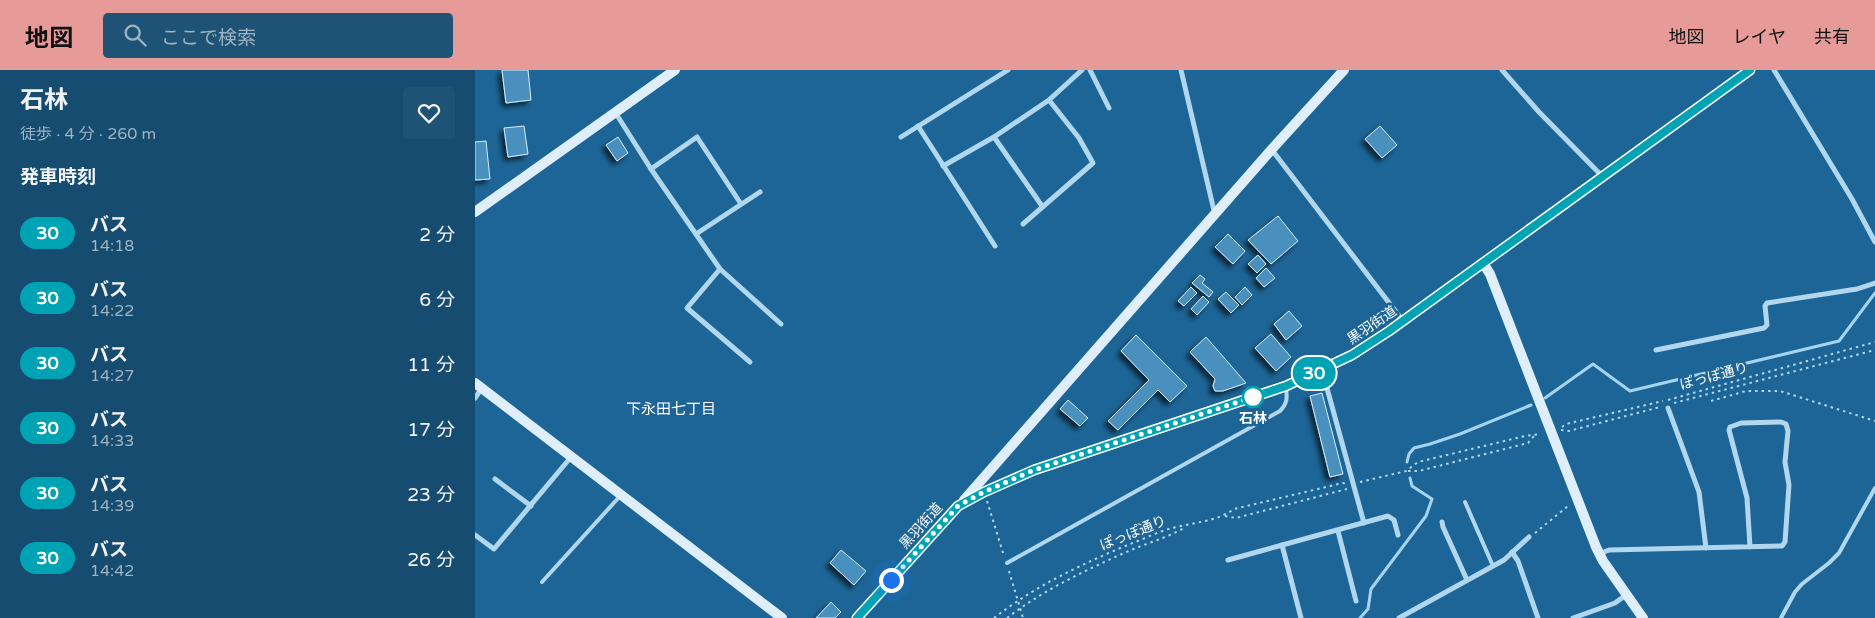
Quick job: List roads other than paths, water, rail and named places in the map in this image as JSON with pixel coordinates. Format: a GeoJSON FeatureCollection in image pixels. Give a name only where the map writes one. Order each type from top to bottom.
{"type":"FeatureCollection","features":[{"type":"Feature","properties":{"kind":"street"},"geometry":{"type":"LineString","coordinates":[[475,212],[675,70]]}},
{"type":"Feature","properties":{"kind":"street"},"geometry":{"type":"LineString","coordinates":[[901,137],[1007,70]]}},
{"type":"Feature","properties":{"kind":"street"},"geometry":{"type":"LineString","coordinates":[[1071,70],[1075,76]]}},
{"type":"Feature","properties":{"kind":"street"},"geometry":{"type":"LineString","coordinates":[[943,166],[994,137],[1049,100],[1081,70]]}},
{"type":"Feature","properties":{"kind":"street"},"geometry":{"type":"LineString","coordinates":[[1090,70],[1109,108]]}},
{"type":"Feature","properties":{"kind":"street"},"geometry":{"type":"LineString","coordinates":[[1181,70],[1215,215]]}},
{"type":"Feature","properties":{"kind":"street"},"geometry":{"type":"LineString","coordinates":[[958,506],[1272,149],[1344,70]]}},
{"type":"Feature","properties":{"kind":"street"},"geometry":{"type":"LineString","coordinates":[[1502,70],[1539,112],[1603,178]]}},
{"type":"Feature","properties":{"kind":"street","name":"黒羽街道"},"geometry":{"type":"LineString","coordinates":[[857,618],[958,506],[984,492],[1034,470],[1286,386],[1352,355],[1403,321],[1603,178],[1750,70]]}},
{"type":"Feature","properties":{"kind":"street"},"geometry":{"type":"LineString","coordinates":[[1774,70],[1852,199],[1875,242]]}},
{"type":"Feature","properties":{"kind":"street"},"geometry":{"type":"LineString","coordinates":[[1023,224],[1093,163],[1079,138],[1049,100]]}},
{"type":"Feature","properties":{"kind":"street"},"geometry":{"type":"LineString","coordinates":[[615,112],[651,169],[720,269],[781,324]]}},
{"type":"Feature","properties":{"kind":"street"},"geometry":{"type":"LineString","coordinates":[[918,126],[995,246]]}},
{"type":"Feature","properties":{"kind":"street"},"geometry":{"type":"LineString","coordinates":[[651,169],[697,137],[741,204]]}},
{"type":"Feature","properties":{"kind":"street"},"geometry":{"type":"LineString","coordinates":[[994,137],[1042,206]]}},
{"type":"Feature","properties":{"kind":"street"},"geometry":{"type":"LineString","coordinates":[[1272,149],[1403,321]]}},
{"type":"Feature","properties":{"kind":"street"},"geometry":{"type":"LineString","coordinates":[[696,234],[760,192]]}},
{"type":"Feature","properties":{"kind":"street"},"geometry":{"type":"LineString","coordinates":[[1483,263],[1490,274],[1599,554],[1643,618]]}},
{"type":"Feature","properties":{"kind":"street"},"geometry":{"type":"LineString","coordinates":[[720,269],[687,308],[750,362]]}},
{"type":"Feature","properties":{"kind":"street"},"geometry":{"type":"LineString","coordinates":[[1656,350],[1765,328],[1767,325],[1765,306],[1767,304],[1857,289],[1875,283]]}},
{"type":"Feature","properties":{"kind":"street"},"geometry":{"type":"LineString","coordinates":[[1323,370],[1364,523]]}},
{"type":"Feature","properties":{"kind":"street"},"geometry":{"type":"LineString","coordinates":[[475,398],[479,386],[782,618]]}},
{"type":"Feature","properties":{"kind":"street"},"geometry":{"type":"LineString","coordinates":[[1668,408],[1699,492],[1705,548]]}},
{"type":"Feature","properties":{"kind":"street"},"geometry":{"type":"LineString","coordinates":[[1599,554],[1609,550],[1750,547],[1782,546],[1785,542],[1789,486],[1785,455],[1788,431],[1786,424],[1781,422],[1741,423],[1730,427],[1729,430],[1747,498],[1750,547]]}},
{"type":"Feature","properties":{"kind":"street"},"geometry":{"type":"LineString","coordinates":[[475,535],[494,549],[572,457]]}},
{"type":"Feature","properties":{"kind":"street"},"geometry":{"type":"LineString","coordinates":[[495,479],[531,506]]}},
{"type":"Feature","properties":{"kind":"street"},"geometry":{"type":"LineString","coordinates":[[1228,560],[1387,516],[1393,520],[1398,536]]}},
{"type":"Feature","properties":{"kind":"street"},"geometry":{"type":"LineString","coordinates":[[1442,522],[1467,580]]}},
{"type":"Feature","properties":{"kind":"street"},"geometry":{"type":"LineString","coordinates":[[1338,531],[1356,601]]}},
{"type":"Feature","properties":{"kind":"street"},"geometry":{"type":"LineString","coordinates":[[1399,618],[1504,560],[1529,538]]}},
{"type":"Feature","properties":{"kind":"street"},"geometry":{"type":"LineString","coordinates":[[1282,545],[1301,618]]}},
{"type":"Feature","properties":{"kind":"street"},"geometry":{"type":"LineString","coordinates":[[1512,552],[1538,618]]}},
{"type":"Feature","properties":{"kind":"street"},"geometry":{"type":"LineString","coordinates":[[1577,617],[1615,603],[1626,595]]}},
{"type":"Feature","properties":{"kind":"lane"},"geometry":{"type":"LineString","coordinates":[[1007,563],[1280,411],[1286,406],[1286,386]]}},
{"type":"Feature","properties":{"kind":"lane"},"geometry":{"type":"LineString","coordinates":[[1781,618],[1795,592],[1802,584],[1829,563],[1839,552],[1875,488]]}},
{"type":"Feature","properties":{"kind":"lane"},"geometry":{"type":"LineString","coordinates":[[543,582],[621,495]]}},
{"type":"Feature","properties":{"kind":"lane"},"geometry":{"type":"LineString","coordinates":[[1465,502],[1493,566]]}},
{"type":"Feature","properties":{"kind":"waterway"},"geometry":{"type":"LineString","coordinates":[[1545,398],[1593,364],[1630,391],[1839,341],[1875,293]]}},
{"type":"Feature","properties":{"kind":"waterway"},"geometry":{"type":"LineString","coordinates":[[1407,462],[1409,454],[1414,448],[1460,434],[1531,405]]}},
{"type":"Feature","properties":{"kind":"waterway"},"geometry":{"type":"LineString","coordinates":[[1360,618],[1368,609],[1371,589],[1426,516],[1432,499],[1412,486],[1410,478]]}},
{"type":"Feature","properties":{"kind":"place","name":"石林"},"geometry":{"type":"Point","coordinates":[1253,397]}},
{"type":"Feature","properties":{"kind":"district","name":"下永田七丁目"},"geometry":{"type":"Point","coordinates":[671,409]}}]}
